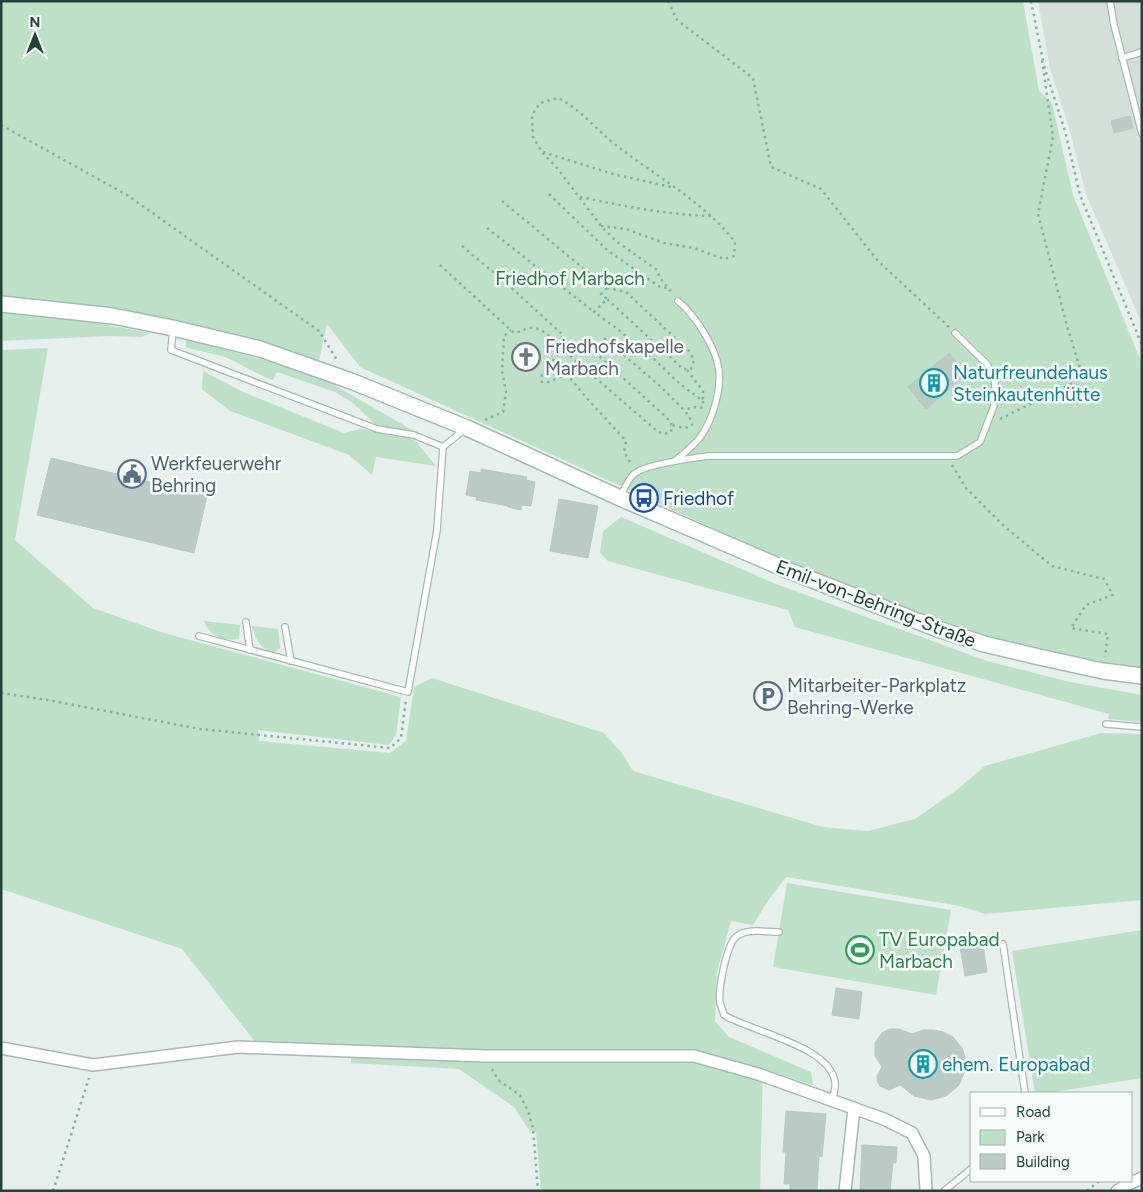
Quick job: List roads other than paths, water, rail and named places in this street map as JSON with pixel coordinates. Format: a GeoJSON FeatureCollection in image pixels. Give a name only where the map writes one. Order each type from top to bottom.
{"type":"FeatureCollection","features":[{"type":"Feature","properties":{"kind":"main road","name":"Emil-von-Behring-Straße"},"geometry":{"type":"LineString","coordinates":[[1,304],[114,316],[260,349],[351,381],[467,428],[620,498],[785,569],[935,628],[984,644],[1103,671],[1142,676]]}},
{"type":"Feature","properties":{"kind":"street"},"geometry":{"type":"LineString","coordinates":[[1,1048],[93,1064],[238,1047],[485,1056],[694,1056],[758,1074],[884,1119],[912,1133],[924,1156],[926,1191]]}},
{"type":"Feature","properties":{"kind":"street"},"geometry":{"type":"LineString","coordinates":[[845,1191],[854,1108]]}},
{"type":"Feature","properties":{"kind":"street"},"geometry":{"type":"LineString","coordinates":[[1117,1191],[1131,1182]]}},
{"type":"Feature","properties":{"kind":"lane"},"geometry":{"type":"LineString","coordinates":[[1110,1],[1122,58],[1142,134]]}},
{"type":"Feature","properties":{"kind":"lane"},"geometry":{"type":"LineString","coordinates":[[1122,58],[1142,52]]}},
{"type":"Feature","properties":{"kind":"lane"},"geometry":{"type":"LineString","coordinates":[[676,460],[700,437],[710,418],[718,393],[719,370],[710,343],[678,301]]}},
{"type":"Feature","properties":{"kind":"lane"},"geometry":{"type":"LineString","coordinates":[[173,328],[171,350],[378,429],[414,435],[443,447]]}},
{"type":"Feature","properties":{"kind":"lane"},"geometry":{"type":"LineString","coordinates":[[620,498],[626,483],[635,472],[676,460],[708,456],[957,456],[980,442],[994,406],[996,381],[987,364],[955,333]]}},
{"type":"Feature","properties":{"kind":"lane"},"geometry":{"type":"LineString","coordinates":[[199,636],[408,692],[437,530],[443,447],[467,428]]}},
{"type":"Feature","properties":{"kind":"lane"},"geometry":{"type":"LineString","coordinates":[[246,622],[250,650]]}},
{"type":"Feature","properties":{"kind":"lane"},"geometry":{"type":"LineString","coordinates":[[285,627],[291,661]]}},
{"type":"Feature","properties":{"kind":"lane"},"geometry":{"type":"LineString","coordinates":[[1106,724],[1142,727]]}},
{"type":"Feature","properties":{"kind":"lane"},"geometry":{"type":"LineString","coordinates":[[779,932],[745,932],[736,936],[731,942],[724,965],[720,1002],[724,1014],[736,1022],[806,1049],[827,1064],[835,1082],[832,1101]]}},
{"type":"Feature","properties":{"kind":"lane"},"geometry":{"type":"LineString","coordinates":[[1003,944],[1025,1092]]}},
{"type":"Feature","properties":{"kind":"lane"},"geometry":{"type":"LineString","coordinates":[[944,1191],[970,1170]]}},
{"type":"Feature","properties":{"kind":"place","name":"Friedhofskapelle Marbach"},"geometry":{"type":"Point","coordinates":[526,357]}},
{"type":"Feature","properties":{"kind":"place","name":"Naturfreundehaus Steinkautenhütte"},"geometry":{"type":"Point","coordinates":[934,383]}},
{"type":"Feature","properties":{"kind":"place","name":"Werkfeuerwehr Behring"},"geometry":{"type":"Point","coordinates":[132,474]}},
{"type":"Feature","properties":{"kind":"place","name":"Friedhof"},"geometry":{"type":"Point","coordinates":[644,498]}},
{"type":"Feature","properties":{"kind":"place","name":"Mitarbeiter-Parkplatz Behring-Werke"},"geometry":{"type":"Point","coordinates":[768,696]}},
{"type":"Feature","properties":{"kind":"place","name":"TV Europabad Marbach"},"geometry":{"type":"Point","coordinates":[860,950]}},
{"type":"Feature","properties":{"kind":"place","name":"ehem. Europabad"},"geometry":{"type":"Point","coordinates":[923,1064]}},
{"type":"Feature","properties":{"kind":"park label","name":"Friedhof Marbach"},"geometry":{"type":"Point","coordinates":[570,278]}}]}
